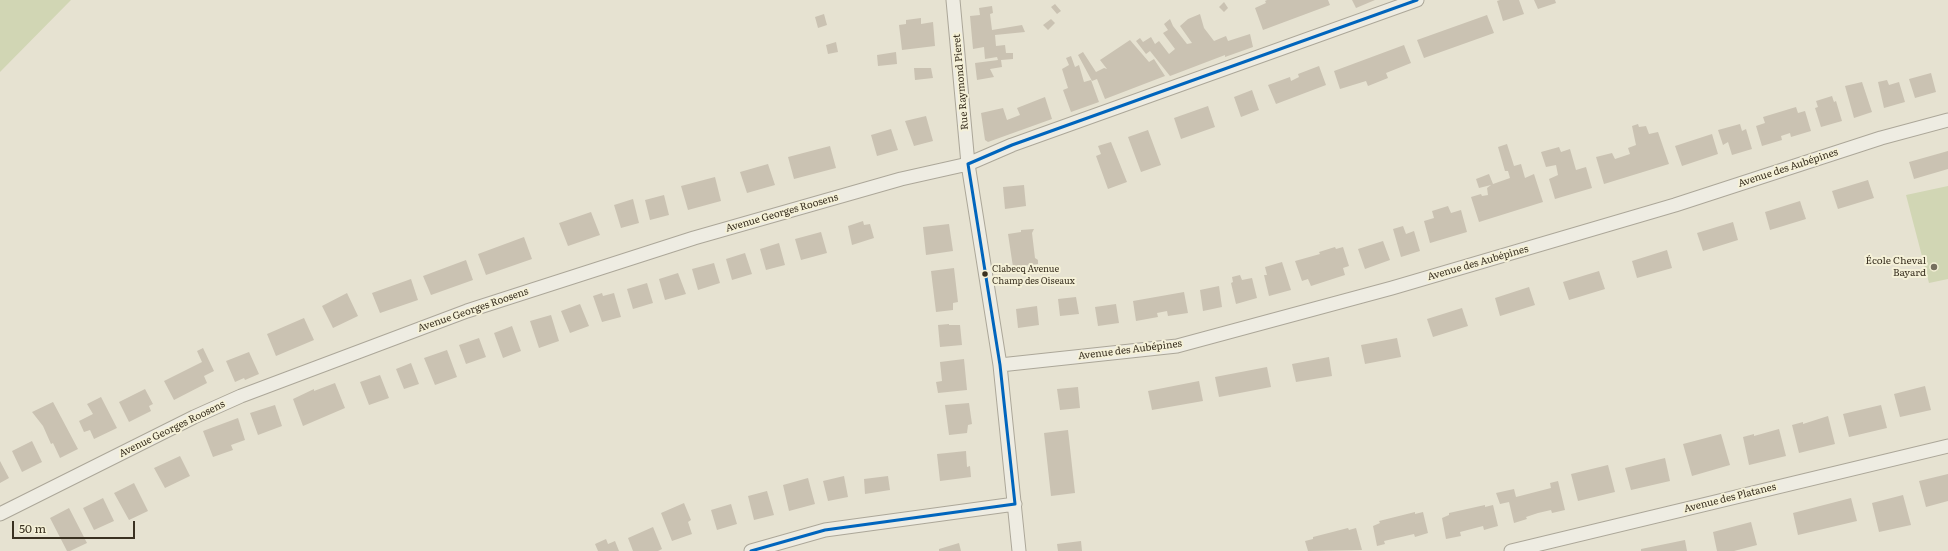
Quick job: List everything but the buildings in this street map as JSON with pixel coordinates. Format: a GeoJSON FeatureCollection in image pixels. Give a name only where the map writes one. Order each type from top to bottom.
{"type":"FeatureCollection","features":[{"type":"Feature","properties":{"kind":"street","name":"Rue Raymond Pieret"},"geometry":{"type":"LineString","coordinates":[[953,0],[968,164],[1000,365],[1019,551]]}},
{"type":"Feature","properties":{"kind":"street","name":"Avenue Georges Roosens"},"geometry":{"type":"LineString","coordinates":[[0,514],[194,417],[241,396],[466,311],[694,238],[901,179],[968,164],[1012,146],[1417,0]]}},
{"type":"Feature","properties":{"kind":"street","name":"Avenue des Aubépines"},"geometry":{"type":"LineString","coordinates":[[1000,365],[1177,346],[1392,288],[1675,205],[1881,138],[1948,120]]}},
{"type":"Feature","properties":{"kind":"street","name":"Avenue des Platanes"},"geometry":{"type":"LineString","coordinates":[[1511,551],[1948,446]]}},
{"type":"Feature","properties":{"kind":"street"},"geometry":{"type":"LineString","coordinates":[[750,551],[825,530],[1014,504]]}},
{"type":"Feature","properties":{"kind":"green space"},"geometry":{"type":"Polygon","coordinates":[[[0,0],[71,0],[0,72],[0,0]]]}},
{"type":"Feature","properties":{"kind":"green space"},"geometry":{"type":"Polygon","coordinates":[[[1948,186],[1948,279],[1929,283],[1906,195],[1948,186]]]}},
{"type":"Feature","properties":{"kind":"transit line"},"geometry":{"type":"LineString","coordinates":[[968,164],[1012,145],[1417,0]]}},
{"type":"Feature","properties":{"kind":"transit line"},"geometry":{"type":"LineString","coordinates":[[968,164],[1000,365],[1015,504]]}},
{"type":"Feature","properties":{"kind":"transit line"},"geometry":{"type":"LineString","coordinates":[[751,551],[825,530],[1015,504]]}},
{"type":"Feature","properties":{"kind":"place","name":"École Cheval Bayard"},"geometry":{"type":"Point","coordinates":[1934,267]}},
{"type":"Feature","properties":{"kind":"place","name":"Clabecq Avenue Champ des Oiseaux"},"geometry":{"type":"Point","coordinates":[985,274]}}]}
